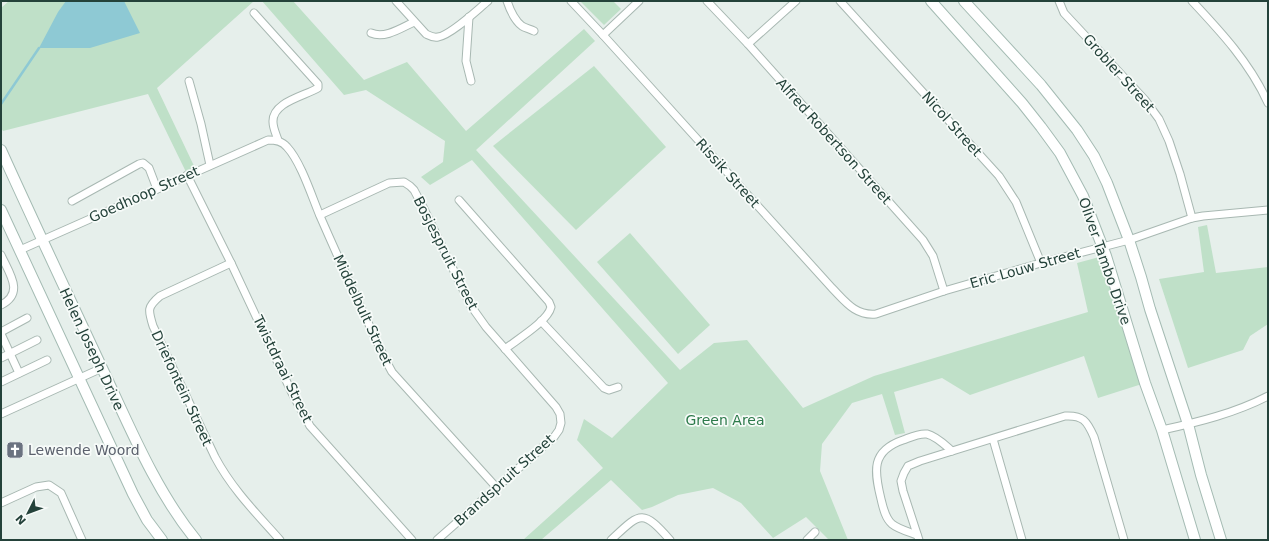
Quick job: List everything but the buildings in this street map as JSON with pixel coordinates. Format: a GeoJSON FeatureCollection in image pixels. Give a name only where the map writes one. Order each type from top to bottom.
{"type":"FeatureCollection","features":[{"type":"Feature","properties":{"kind":"street"},"geometry":{"type":"LineString","coordinates":[[396,1],[426,34],[437,38],[445,36],[488,1]]}},
{"type":"Feature","properties":{"kind":"street"},"geometry":{"type":"LineString","coordinates":[[507,1],[516,20],[522,26],[534,31]]}},
{"type":"Feature","properties":{"kind":"street","name":"Rissik Street"},"geometry":{"type":"LineString","coordinates":[[571,1],[804,258],[854,309]]}},
{"type":"Feature","properties":{"kind":"street"},"geometry":{"type":"LineString","coordinates":[[603,35],[639,1]]}},
{"type":"Feature","properties":{"kind":"street","name":"Alfred Robertson Street"},"geometry":{"type":"LineString","coordinates":[[707,1],[748,44],[924,240],[933,256],[944,291]]}},
{"type":"Feature","properties":{"kind":"street"},"geometry":{"type":"LineString","coordinates":[[748,44],[796,1]]}},
{"type":"Feature","properties":{"kind":"street","name":"Nicol Street"},"geometry":{"type":"LineString","coordinates":[[840,1],[999,176],[1016,202],[1041,263]]}},
{"type":"Feature","properties":{"kind":"street","name":"Oliver Tambo Drive"},"geometry":{"type":"LineString","coordinates":[[930,1],[1041,127],[1060,153],[1083,196],[1103,246],[1145,383],[1162,430],[1195,540]]}},
{"type":"Feature","properties":{"kind":"street","name":"Oliver Tambo Drive"},"geometry":{"type":"LineString","coordinates":[[964,1],[1041,85],[1077,130],[1094,156],[1107,183],[1129,240],[1188,424],[1201,475],[1221,540]]}},
{"type":"Feature","properties":{"kind":"street","name":"Grobler Street"},"geometry":{"type":"LineString","coordinates":[[1059,1],[1064,13],[1145,100],[1159,119],[1169,141],[1192,218]]}},
{"type":"Feature","properties":{"kind":"street"},"geometry":{"type":"LineString","coordinates":[[1192,1],[1222,33],[1242,59],[1268,102]]}},
{"type":"Feature","properties":{"kind":"street"},"geometry":{"type":"LineString","coordinates":[[254,13],[318,84],[318,88],[287,103],[274,113],[273,123],[278,140]]}},
{"type":"Feature","properties":{"kind":"street"},"geometry":{"type":"LineString","coordinates":[[469,17],[466,61],[471,81]]}},
{"type":"Feature","properties":{"kind":"street"},"geometry":{"type":"LineString","coordinates":[[371,33],[376,36],[381,36],[414,22]]}},
{"type":"Feature","properties":{"kind":"street"},"geometry":{"type":"LineString","coordinates":[[189,81],[201,124],[210,165]]}},
{"type":"Feature","properties":{"kind":"street","name":"Goedhoop Street"},"geometry":{"type":"LineString","coordinates":[[20,250],[268,140],[278,140]]}},
{"type":"Feature","properties":{"kind":"street","name":"Middelbult Street"},"geometry":{"type":"LineString","coordinates":[[278,140],[288,148],[294,157],[392,372],[497,488]]}},
{"type":"Feature","properties":{"kind":"street","name":"Helen Joseph Drive"},"geometry":{"type":"LineString","coordinates":[[1,150],[125,418],[164,496],[185,527],[196,540]]}},
{"type":"Feature","properties":{"kind":"street"},"geometry":{"type":"LineString","coordinates":[[72,201],[143,163],[148,168],[157,189]]}},
{"type":"Feature","properties":{"kind":"street","name":"Twistdraai Street"},"geometry":{"type":"LineString","coordinates":[[188,175],[231,262],[292,393],[310,426],[412,540]]}},
{"type":"Feature","properties":{"kind":"street","name":"Bosjespruit Street"},"geometry":{"type":"LineString","coordinates":[[320,215],[389,183],[404,182],[410,186],[414,190],[423,207],[471,306],[486,327],[547,395],[560,414]]}},
{"type":"Feature","properties":{"kind":"street"},"geometry":{"type":"LineString","coordinates":[[458,200],[549,302],[551,307],[550,312],[541,321],[505,349]]}},
{"type":"Feature","properties":{"kind":"street","name":"Helen Joseph Drive"},"geometry":{"type":"LineString","coordinates":[[1,210],[132,494],[147,520],[162,540]]}},
{"type":"Feature","properties":{"kind":"street","name":"Eric Louw Street"},"geometry":{"type":"LineString","coordinates":[[854,309],[862,314],[876,314],[944,291],[1041,263],[1129,240],[1192,218],[1268,210]]}},
{"type":"Feature","properties":{"kind":"street"},"geometry":{"type":"LineString","coordinates":[[1,255],[13,282],[14,290],[13,295],[8,302],[1,305]]}},
{"type":"Feature","properties":{"kind":"street","name":"Driefontein Street"},"geometry":{"type":"LineString","coordinates":[[231,262],[160,296],[152,303],[149,314],[153,326],[220,467],[233,486],[280,540]]}},
{"type":"Feature","properties":{"kind":"street"},"geometry":{"type":"LineString","coordinates":[[19,373],[1,333],[27,318]]}},
{"type":"Feature","properties":{"kind":"street"},"geometry":{"type":"LineString","coordinates":[[541,321],[604,388],[609,390],[618,388]]}},
{"type":"Feature","properties":{"kind":"street"},"geometry":{"type":"LineString","coordinates":[[1,358],[38,340]]}},
{"type":"Feature","properties":{"kind":"street"},"geometry":{"type":"LineString","coordinates":[[1,382],[47,360]]}},
{"type":"Feature","properties":{"kind":"street"},"geometry":{"type":"LineString","coordinates":[[1,414],[102,368]]}},
{"type":"Feature","properties":{"kind":"street"},"geometry":{"type":"LineString","coordinates":[[1162,430],[1233,411],[1253,404],[1268,396]]}},
{"type":"Feature","properties":{"kind":"street","name":"Brandspruit Street"},"geometry":{"type":"LineString","coordinates":[[437,540],[554,437],[559,430],[561,423],[560,414]]}},
{"type":"Feature","properties":{"kind":"street"},"geometry":{"type":"LineString","coordinates":[[918,537],[901,481],[908,466],[1065,416],[1075,415],[1083,419],[1089,426],[1094,437],[1124,540]]}},
{"type":"Feature","properties":{"kind":"street"},"geometry":{"type":"LineString","coordinates":[[918,537],[897,527],[888,519],[882,504],[876,475],[876,466],[879,458],[890,446],[899,441],[920,434],[932,436],[952,451]]}},
{"type":"Feature","properties":{"kind":"street"},"geometry":{"type":"LineString","coordinates":[[993,439],[1022,540]]}},
{"type":"Feature","properties":{"kind":"street"},"geometry":{"type":"LineString","coordinates":[[1,503],[36,487],[49,485],[61,493],[82,540]]}},
{"type":"Feature","properties":{"kind":"street"},"geometry":{"type":"LineString","coordinates":[[611,540],[632,521],[638,518],[644,518],[655,524],[670,540]]}},
{"type":"Feature","properties":{"kind":"street"},"geometry":{"type":"LineString","coordinates":[[806,540],[815,532]]}},
{"type":"Feature","properties":{"kind":"green space"},"geometry":{"type":"Polygon","coordinates":[[[9,1],[254,1],[157,88],[195,168],[186,172],[148,94],[3,131],[1,128],[1,8],[9,1]]]}},
{"type":"Feature","properties":{"kind":"green space","name":"Green Area"},"geometry":{"type":"Polygon","coordinates":[[[262,1],[293,1],[364,80],[407,62],[466,131],[584,29],[595,41],[476,150],[680,370],[714,343],[747,340],[803,408],[874,376],[1088,312],[1077,263],[1103,256],[1142,384],[1098,398],[1084,356],[970,395],[942,378],[894,392],[905,433],[895,435],[882,394],[852,403],[822,444],[820,471],[848,540],[829,540],[806,517],[773,538],[741,503],[713,488],[678,495],[642,510],[611,480],[541,540],[523,540],[603,468],[577,440],[584,419],[612,438],[668,383],[472,160],[430,185],[421,177],[443,162],[445,141],[366,90],[344,95],[262,1]]]}},
{"type":"Feature","properties":{"kind":"green space"},"geometry":{"type":"Polygon","coordinates":[[[580,1],[613,1],[621,9],[604,25],[580,1]]]}},
{"type":"Feature","properties":{"kind":"green space"},"geometry":{"type":"Polygon","coordinates":[[[594,66],[666,147],[576,230],[493,146],[594,66]]]}},
{"type":"Feature","properties":{"kind":"green space"},"geometry":{"type":"Polygon","coordinates":[[[1207,225],[1216,273],[1268,267],[1268,324],[1250,336],[1243,350],[1188,368],[1159,279],[1204,272],[1198,227],[1207,225]]]}},
{"type":"Feature","properties":{"kind":"green space"},"geometry":{"type":"Polygon","coordinates":[[[630,233],[710,325],[678,354],[597,262],[630,233]]]}},
{"type":"Feature","properties":{"kind":"water"},"geometry":{"type":"Polygon","coordinates":[[[66,1],[124,1],[140,33],[90,48],[39,48],[58,12],[66,1]]]}},
{"type":"Feature","properties":{"kind":"waterway"},"geometry":{"type":"LineString","coordinates":[[1,104],[39,48]]}},
{"type":"Feature","properties":{"kind":"place","name":"Lewende Woord"},"geometry":{"type":"Point","coordinates":[15,450]}}]}
